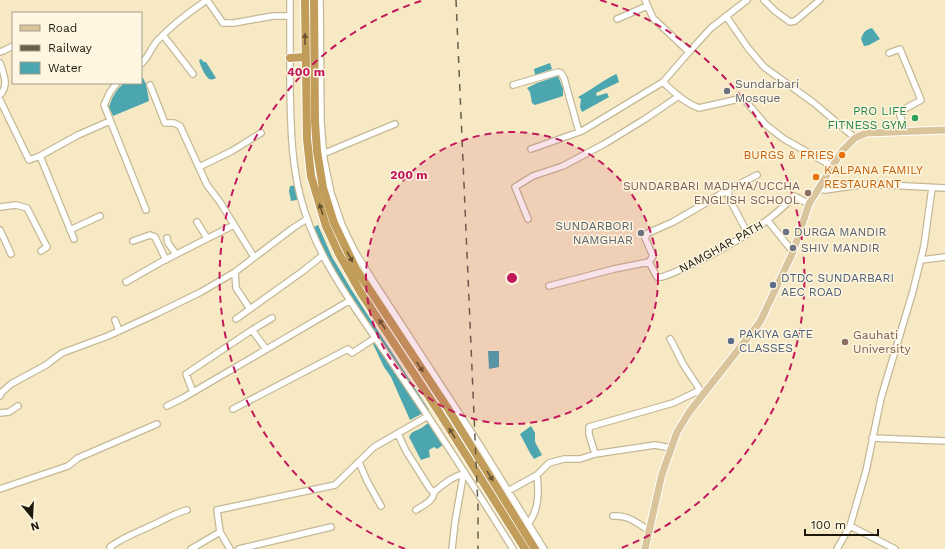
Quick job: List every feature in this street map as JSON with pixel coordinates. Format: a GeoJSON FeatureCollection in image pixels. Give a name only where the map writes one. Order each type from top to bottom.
{"type":"FeatureCollection","features":[{"type":"Feature","properties":{"kind":"highway"},"geometry":{"type":"LineString","coordinates":[[305,0],[306,123],[309,164],[318,202],[333,241],[347,270],[361,293],[439,412],[525,549]]}},
{"type":"Feature","properties":{"kind":"highway"},"geometry":{"type":"LineString","coordinates":[[314,0],[315,122],[317,151],[323,188],[334,223],[356,268],[446,407],[535,549]]}},
{"type":"Feature","properties":{"kind":"highway"},"geometry":{"type":"LineString","coordinates":[[290,58],[305,57]]}},
{"type":"Feature","properties":{"kind":"main road"},"geometry":{"type":"LineString","coordinates":[[645,549],[662,474],[677,432],[702,393],[760,322],[793,252],[809,204],[842,151],[855,138],[866,133],[945,130]]}},
{"type":"Feature","properties":{"kind":"street"},"geometry":{"type":"LineString","coordinates":[[142,63],[145,61],[156,42],[163,35],[184,16],[207,0],[223,23],[234,23],[273,16],[290,16]]}},
{"type":"Feature","properties":{"kind":"street"},"geometry":{"type":"LineString","coordinates":[[290,0],[292,155],[307,219],[332,273],[349,301],[428,416],[513,549]]}},
{"type":"Feature","properties":{"kind":"street"},"geometry":{"type":"LineString","coordinates":[[320,0],[321,122],[323,152],[332,194],[342,225],[354,250],[544,549]]}},
{"type":"Feature","properties":{"kind":"street"},"geometry":{"type":"LineString","coordinates":[[531,149],[579,132],[613,114],[663,82],[711,28],[747,0]]}},
{"type":"Feature","properties":{"kind":"street"},"geometry":{"type":"LineString","coordinates":[[764,0],[785,19],[793,22],[820,0]]}},
{"type":"Feature","properties":{"kind":"street"},"geometry":{"type":"LineString","coordinates":[[617,19],[646,3],[653,18],[689,52]]}},
{"type":"Feature","properties":{"kind":"street"},"geometry":{"type":"LineString","coordinates":[[726,16],[748,48],[764,67],[814,102],[855,138]]}},
{"type":"Feature","properties":{"kind":"street"},"geometry":{"type":"LineString","coordinates":[[163,35],[193,74]]}},
{"type":"Feature","properties":{"kind":"street"},"geometry":{"type":"LineString","coordinates":[[0,52],[3,52],[12,47]]}},
{"type":"Feature","properties":{"kind":"street"},"geometry":{"type":"LineString","coordinates":[[889,52],[900,49],[921,100],[899,112],[905,131]]}},
{"type":"Feature","properties":{"kind":"street"},"geometry":{"type":"LineString","coordinates":[[0,63],[6,82],[5,88],[0,95]]}},
{"type":"Feature","properties":{"kind":"street"},"geometry":{"type":"LineString","coordinates":[[513,85],[558,72],[561,73],[564,78],[579,132]]}},
{"type":"Feature","properties":{"kind":"street"},"geometry":{"type":"LineString","coordinates":[[663,82],[692,106],[698,108],[743,98],[766,125],[784,139],[832,166]]}},
{"type":"Feature","properties":{"kind":"street"},"geometry":{"type":"LineString","coordinates":[[116,84],[110,92],[104,105],[146,210]]}},
{"type":"Feature","properties":{"kind":"street"},"geometry":{"type":"LineString","coordinates":[[150,85],[165,123],[174,123],[180,126],[207,185],[254,257]]}},
{"type":"Feature","properties":{"kind":"street"},"geometry":{"type":"LineString","coordinates":[[528,219],[515,187],[533,176],[563,166],[606,143],[646,119],[679,96]]}},
{"type":"Feature","properties":{"kind":"street"},"geometry":{"type":"LineString","coordinates":[[0,100],[29,160],[40,156],[78,135],[110,121]]}},
{"type":"Feature","properties":{"kind":"street"},"geometry":{"type":"LineString","coordinates":[[323,152],[328,152],[395,124]]}},
{"type":"Feature","properties":{"kind":"street"},"geometry":{"type":"LineString","coordinates":[[199,167],[232,151],[261,133]]}},
{"type":"Feature","properties":{"kind":"street"},"geometry":{"type":"LineString","coordinates":[[40,156],[74,239]]}},
{"type":"Feature","properties":{"kind":"street"},"geometry":{"type":"LineString","coordinates":[[548,286],[614,269],[649,262],[652,256],[645,238],[648,233],[673,222],[757,175]]}},
{"type":"Feature","properties":{"kind":"street"},"geometry":{"type":"LineString","coordinates":[[818,189],[825,190],[867,184],[945,188]]}},
{"type":"Feature","properties":{"kind":"street"},"geometry":{"type":"LineString","coordinates":[[837,549],[850,526],[866,471],[881,398],[921,260],[932,188]]}},
{"type":"Feature","properties":{"kind":"street"},"geometry":{"type":"LineString","coordinates":[[728,190],[729,198],[748,234]]}},
{"type":"Feature","properties":{"kind":"street"},"geometry":{"type":"LineString","coordinates":[[768,221],[794,196],[809,204]]}},
{"type":"Feature","properties":{"kind":"street"},"geometry":{"type":"LineString","coordinates":[[0,207],[16,205],[27,208],[47,247],[41,251]]}},
{"type":"Feature","properties":{"kind":"street"},"geometry":{"type":"LineString","coordinates":[[70,230],[100,216]]}},
{"type":"Feature","properties":{"kind":"street"},"geometry":{"type":"LineString","coordinates":[[0,396],[1,393],[11,384],[46,365],[62,353],[119,331],[201,292],[234,272],[307,219]]}},
{"type":"Feature","properties":{"kind":"street","name":"NAMGHAR PATH"},"geometry":{"type":"LineString","coordinates":[[649,262],[657,277],[662,277],[690,266],[748,234],[768,221],[793,252]]}},
{"type":"Feature","properties":{"kind":"street"},"geometry":{"type":"LineString","coordinates":[[197,222],[207,238]]}},
{"type":"Feature","properties":{"kind":"street"},"geometry":{"type":"LineString","coordinates":[[126,282],[176,254],[234,225]]}},
{"type":"Feature","properties":{"kind":"street"},"geometry":{"type":"LineString","coordinates":[[0,230],[11,254]]}},
{"type":"Feature","properties":{"kind":"street"},"geometry":{"type":"LineString","coordinates":[[133,241],[150,234],[155,237],[166,260]]}},
{"type":"Feature","properties":{"kind":"street"},"geometry":{"type":"LineString","coordinates":[[168,238],[168,243],[176,254]]}},
{"type":"Feature","properties":{"kind":"street"},"geometry":{"type":"LineString","coordinates":[[236,319],[304,271],[323,255]]}},
{"type":"Feature","properties":{"kind":"street"},"geometry":{"type":"LineString","coordinates":[[921,260],[945,256]]}},
{"type":"Feature","properties":{"kind":"street"},"geometry":{"type":"LineString","coordinates":[[234,272],[236,288],[250,309]]}},
{"type":"Feature","properties":{"kind":"street"},"geometry":{"type":"LineString","coordinates":[[167,406],[349,301]]}},
{"type":"Feature","properties":{"kind":"street"},"geometry":{"type":"LineString","coordinates":[[193,392],[186,374],[272,318]]}},
{"type":"Feature","properties":{"kind":"street"},"geometry":{"type":"LineString","coordinates":[[115,320],[119,331]]}},
{"type":"Feature","properties":{"kind":"street"},"geometry":{"type":"LineString","coordinates":[[252,330],[266,349]]}},
{"type":"Feature","properties":{"kind":"street"},"geometry":{"type":"LineString","coordinates":[[233,409],[348,349],[352,353],[375,338]]}},
{"type":"Feature","properties":{"kind":"street"},"geometry":{"type":"LineString","coordinates":[[595,454],[589,434],[589,427],[673,403],[702,393],[683,364],[670,339]]}},
{"type":"Feature","properties":{"kind":"street"},"geometry":{"type":"LineString","coordinates":[[0,413],[9,412],[18,406]]}},
{"type":"Feature","properties":{"kind":"street"},"geometry":{"type":"LineString","coordinates":[[230,549],[220,532],[217,510],[335,485],[374,447],[428,416]]}},
{"type":"Feature","properties":{"kind":"street"},"geometry":{"type":"LineString","coordinates":[[0,489],[68,466],[78,458],[157,424]]}},
{"type":"Feature","properties":{"kind":"street"},"geometry":{"type":"LineString","coordinates":[[398,434],[406,451],[430,489],[434,492]]}},
{"type":"Feature","properties":{"kind":"street"},"geometry":{"type":"LineString","coordinates":[[872,438],[945,441]]}},
{"type":"Feature","properties":{"kind":"street"},"geometry":{"type":"LineString","coordinates":[[508,491],[537,475],[549,463],[564,459],[580,459],[595,454],[655,445],[671,448]]}},
{"type":"Feature","properties":{"kind":"street"},"geometry":{"type":"LineString","coordinates":[[359,462],[381,506]]}},
{"type":"Feature","properties":{"kind":"street"},"geometry":{"type":"LineString","coordinates":[[416,510],[429,502],[433,497],[434,492],[444,483],[464,473]]}},
{"type":"Feature","properties":{"kind":"street"},"geometry":{"type":"LineString","coordinates":[[452,549],[455,522],[464,473]]}},
{"type":"Feature","properties":{"kind":"street"},"geometry":{"type":"LineString","coordinates":[[528,524],[536,511],[539,487],[537,475]]}},
{"type":"Feature","properties":{"kind":"street"},"geometry":{"type":"LineString","coordinates":[[111,549],[110,547],[121,538],[162,521],[173,514],[187,510]]}},
{"type":"Feature","properties":{"kind":"street"},"geometry":{"type":"LineString","coordinates":[[613,516],[623,515],[650,531]]}},
{"type":"Feature","properties":{"kind":"street"},"geometry":{"type":"LineString","coordinates":[[239,549],[331,526]]}},
{"type":"Feature","properties":{"kind":"street"},"geometry":{"type":"LineString","coordinates":[[850,526],[895,549]]}},
{"type":"Feature","properties":{"kind":"street"},"geometry":{"type":"LineString","coordinates":[[194,548],[220,532]]}},
{"type":"Feature","properties":{"kind":"water"},"geometry":{"type":"Polygon","coordinates":[[[872,28],[880,39],[864,46],[861,39],[866,31],[872,28]]]}},
{"type":"Feature","properties":{"kind":"water"},"geometry":{"type":"Polygon","coordinates":[[[201,59],[206,62],[216,78],[207,78],[200,65],[199,60],[201,59]]]}},
{"type":"Feature","properties":{"kind":"water"},"geometry":{"type":"Polygon","coordinates":[[[550,63],[552,69],[535,75],[534,69],[550,63]]]}},
{"type":"Feature","properties":{"kind":"water"},"geometry":{"type":"Polygon","coordinates":[[[616,74],[619,82],[596,93],[597,96],[607,93],[609,97],[582,112],[580,107],[581,99],[578,97],[616,74]]]}},
{"type":"Feature","properties":{"kind":"water"},"geometry":{"type":"Polygon","coordinates":[[[558,76],[563,89],[563,96],[535,105],[532,103],[530,92],[527,88],[558,76]]]}},
{"type":"Feature","properties":{"kind":"water"},"geometry":{"type":"Polygon","coordinates":[[[142,78],[146,84],[149,101],[113,116],[109,107],[117,91],[123,84],[142,84],[142,78]]]}},
{"type":"Feature","properties":{"kind":"water"},"geometry":{"type":"Polygon","coordinates":[[[301,185],[301,199],[291,201],[289,191],[290,186],[301,185]]]}},
{"type":"Feature","properties":{"kind":"water"},"geometry":{"type":"Polygon","coordinates":[[[318,225],[332,257],[351,289],[429,410],[410,420],[391,377],[384,367],[363,323],[354,314],[330,265],[310,229],[318,225]]]}},
{"type":"Feature","properties":{"kind":"water"},"geometry":{"type":"Polygon","coordinates":[[[488,351],[499,351],[499,367],[489,369],[488,351]]]}},
{"type":"Feature","properties":{"kind":"water"},"geometry":{"type":"Polygon","coordinates":[[[431,422],[443,445],[437,449],[434,447],[429,450],[430,457],[421,460],[409,437],[410,434],[431,422]]]}},
{"type":"Feature","properties":{"kind":"water"},"geometry":{"type":"Polygon","coordinates":[[[531,426],[535,433],[535,442],[542,455],[534,459],[520,434],[531,426]]]}},
{"type":"Feature","properties":{"kind":"railway"},"geometry":{"type":"LineString","coordinates":[[456,0],[478,507],[478,549]]}},
{"type":"Feature","properties":{"kind":"place","name":"Sundarbari Mosque"},"geometry":{"type":"Point","coordinates":[727,91]}},
{"type":"Feature","properties":{"kind":"place","name":"PRO LIFE FITNESS GYM"},"geometry":{"type":"Point","coordinates":[915,118]}},
{"type":"Feature","properties":{"kind":"place","name":"BURGS & FRIES"},"geometry":{"type":"Point","coordinates":[842,155]}},
{"type":"Feature","properties":{"kind":"place","name":"KALPANA FAMILY RESTAURANT"},"geometry":{"type":"Point","coordinates":[816,177]}},
{"type":"Feature","properties":{"kind":"place","name":"SUNDARBARI MADHYA/UCCHA ENGLISH SCHOOL"},"geometry":{"type":"Point","coordinates":[808,193]}},
{"type":"Feature","properties":{"kind":"place","name":"DURGA MANDIR"},"geometry":{"type":"Point","coordinates":[786,232]}},
{"type":"Feature","properties":{"kind":"place","name":"SUNDARBORI NAMGHAR"},"geometry":{"type":"Point","coordinates":[641,233]}},
{"type":"Feature","properties":{"kind":"place","name":"SHIV MANDIR"},"geometry":{"type":"Point","coordinates":[793,248]}},
{"type":"Feature","properties":{"kind":"place","name":"DTDC SUNDARBARI AEC ROAD"},"geometry":{"type":"Point","coordinates":[773,285]}},
{"type":"Feature","properties":{"kind":"place","name":"PAKIYA GATE CLASSES"},"geometry":{"type":"Point","coordinates":[731,341]}},
{"type":"Feature","properties":{"kind":"place","name":"Gauhati University"},"geometry":{"type":"Point","coordinates":[845,342]}}]}
